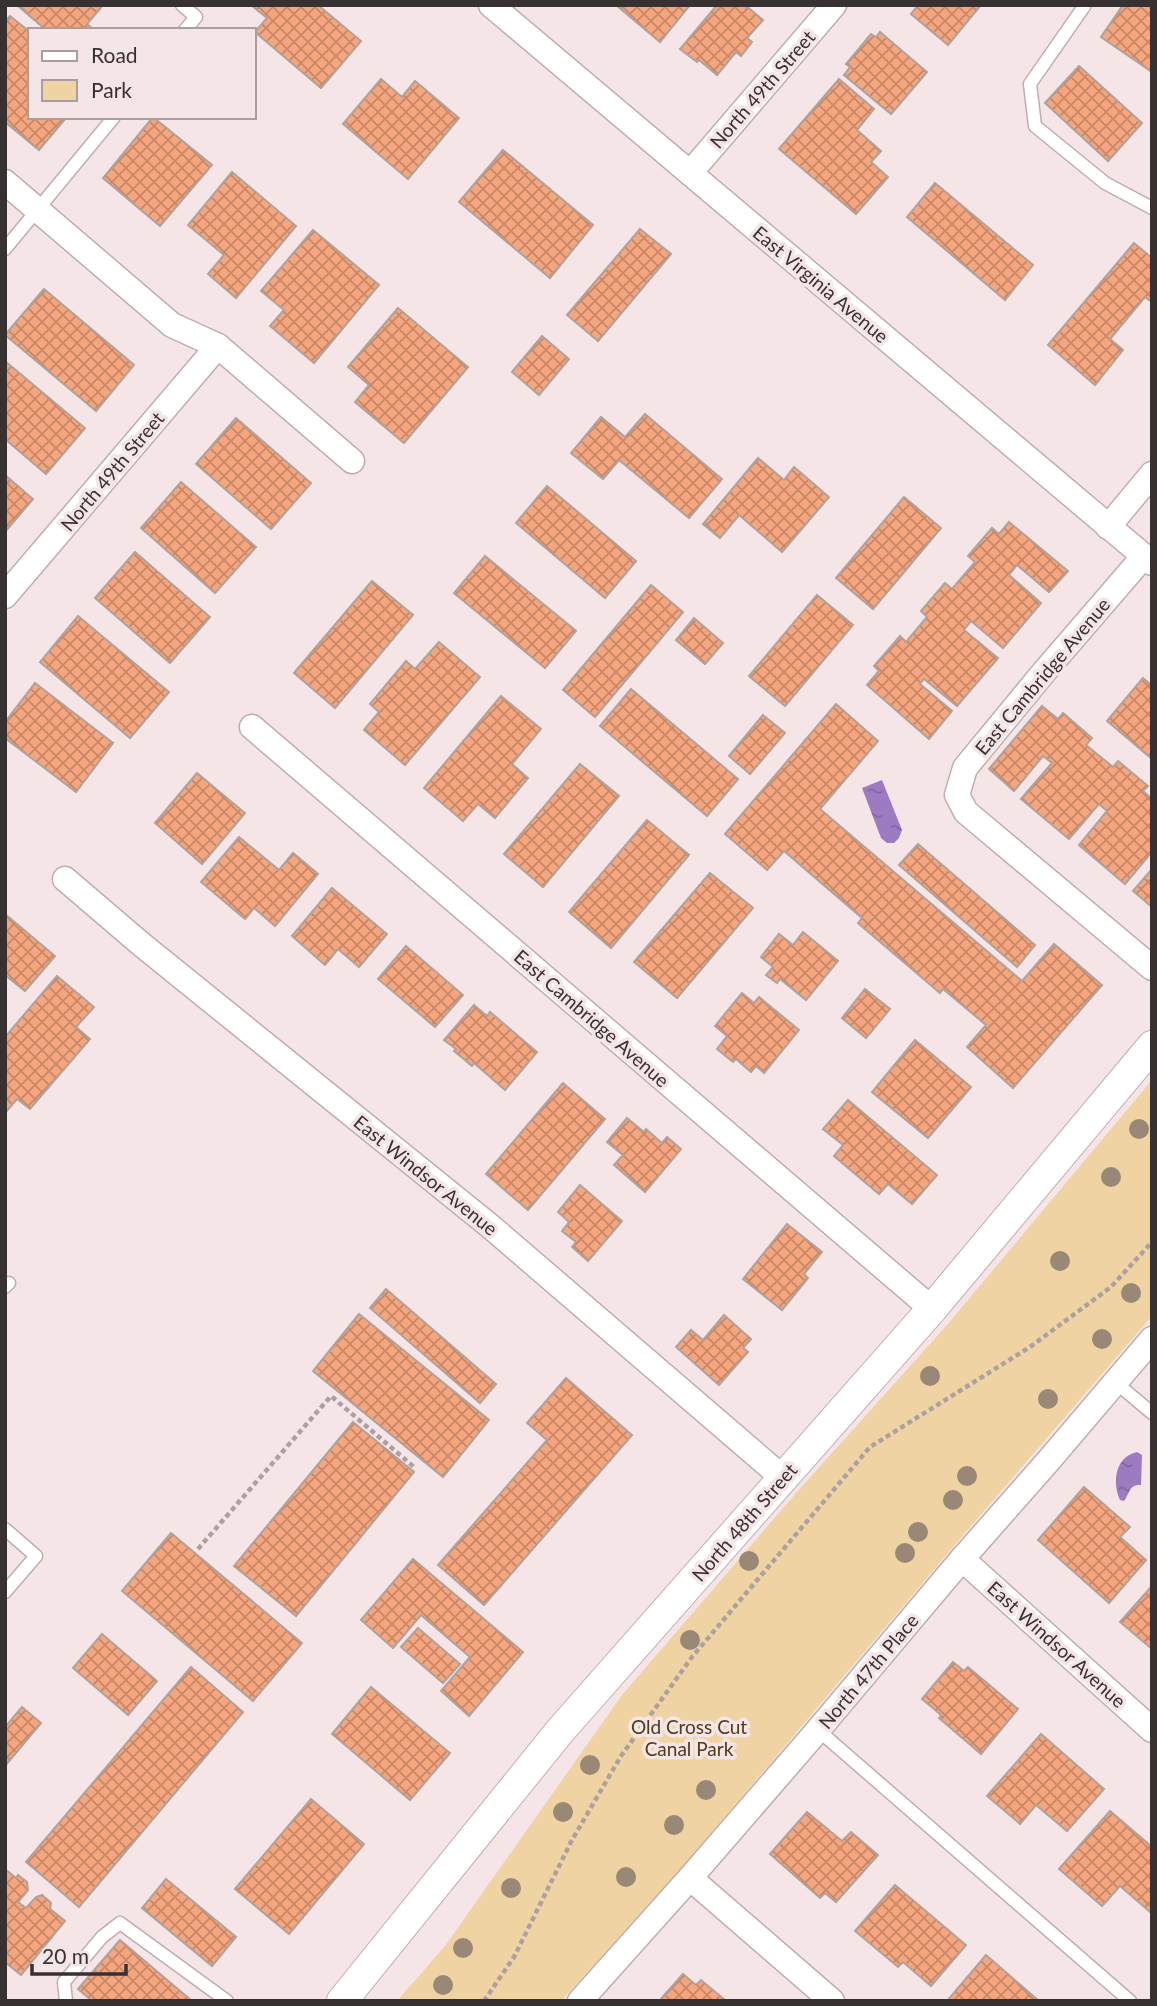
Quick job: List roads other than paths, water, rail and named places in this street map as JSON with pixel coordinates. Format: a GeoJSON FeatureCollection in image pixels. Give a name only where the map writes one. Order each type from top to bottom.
{"type":"FeatureCollection","features":[{"type":"Feature","properties":{"kind":"street","name":"East Virginia Avenue"},"geometry":{"type":"LineString","coordinates":[[491,5],[1148,559]]}},
{"type":"Feature","properties":{"kind":"street","name":"North 49th Street"},"geometry":{"type":"LineString","coordinates":[[690,173],[834,5]]}},
{"type":"Feature","properties":{"kind":"street"},"geometry":{"type":"LineString","coordinates":[[5,182],[172,325],[218,346],[352,461]]}},
{"type":"Feature","properties":{"kind":"street","name":"North 49th Street"},"geometry":{"type":"LineString","coordinates":[[5,596],[218,346]]}},
{"type":"Feature","properties":{"kind":"street"},"geometry":{"type":"LineString","coordinates":[[1108,527],[1152,474]]}},
{"type":"Feature","properties":{"kind":"street","name":"East Cambridge Avenue"},"geometry":{"type":"LineString","coordinates":[[1148,559],[1044,672],[965,768],[957,795],[966,812],[1152,968]]}},
{"type":"Feature","properties":{"kind":"street","name":"East Cambridge Avenue"},"geometry":{"type":"LineString","coordinates":[[252,727],[932,1308]]}},
{"type":"Feature","properties":{"kind":"street","name":"East Windsor Avenue"},"geometry":{"type":"LineString","coordinates":[[65,879],[162,961],[490,1226],[783,1478]]}},
{"type":"Feature","properties":{"kind":"street","name":"North 48th Street"},"geometry":{"type":"LineString","coordinates":[[342,2001],[561,1731],[932,1308],[1152,1046]]}},
{"type":"Feature","properties":{"kind":"street","name":"North 47th Place"},"geometry":{"type":"LineString","coordinates":[[580,2001],[818,1730],[1152,1339]]}},
{"type":"Feature","properties":{"kind":"street","name":"East Windsor Avenue"},"geometry":{"type":"LineString","coordinates":[[962,1559],[1152,1730]]}},
{"type":"Feature","properties":{"kind":"street"},"geometry":{"type":"LineString","coordinates":[[690,1878],[832,2001]]}},
{"type":"Feature","properties":{"kind":"lane"},"geometry":{"type":"LineString","coordinates":[[182,5],[196,17],[187,28]]}},
{"type":"Feature","properties":{"kind":"lane"},"geometry":{"type":"LineString","coordinates":[[1085,5],[1030,84],[1035,126],[1105,183],[1152,208]]}},
{"type":"Feature","properties":{"kind":"lane"},"geometry":{"type":"LineString","coordinates":[[5,249],[112,119]]}},
{"type":"Feature","properties":{"kind":"lane"},"geometry":{"type":"LineString","coordinates":[[1115,1382],[1152,1413]]}},
{"type":"Feature","properties":{"kind":"lane"},"geometry":{"type":"LineString","coordinates":[[5,1529],[36,1556],[5,1592]]}},
{"type":"Feature","properties":{"kind":"lane"},"geometry":{"type":"LineString","coordinates":[[818,1730],[1130,2001]]}},
{"type":"Feature","properties":{"kind":"lane"},"geometry":{"type":"LineString","coordinates":[[66,2001],[64,1982],[103,1937],[120,1923],[227,2001]]}},
{"type":"Feature","properties":{"kind":"water"},"geometry":{"type":"Polygon","coordinates":[[[882,780],[902,830],[894,843],[887,843],[881,838],[862,788],[882,780]]]}},
{"type":"Feature","properties":{"kind":"water"},"geometry":{"type":"Polygon","coordinates":[[[1137,1452],[1142,1455],[1141,1485],[1132,1488],[1124,1501],[1120,1500],[1116,1486],[1117,1471],[1124,1459],[1137,1452]]]}},
{"type":"Feature","properties":{"kind":"park label","name":"Old Cross Cut Canal Park"},"geometry":{"type":"Point","coordinates":[689,1737]}}]}
